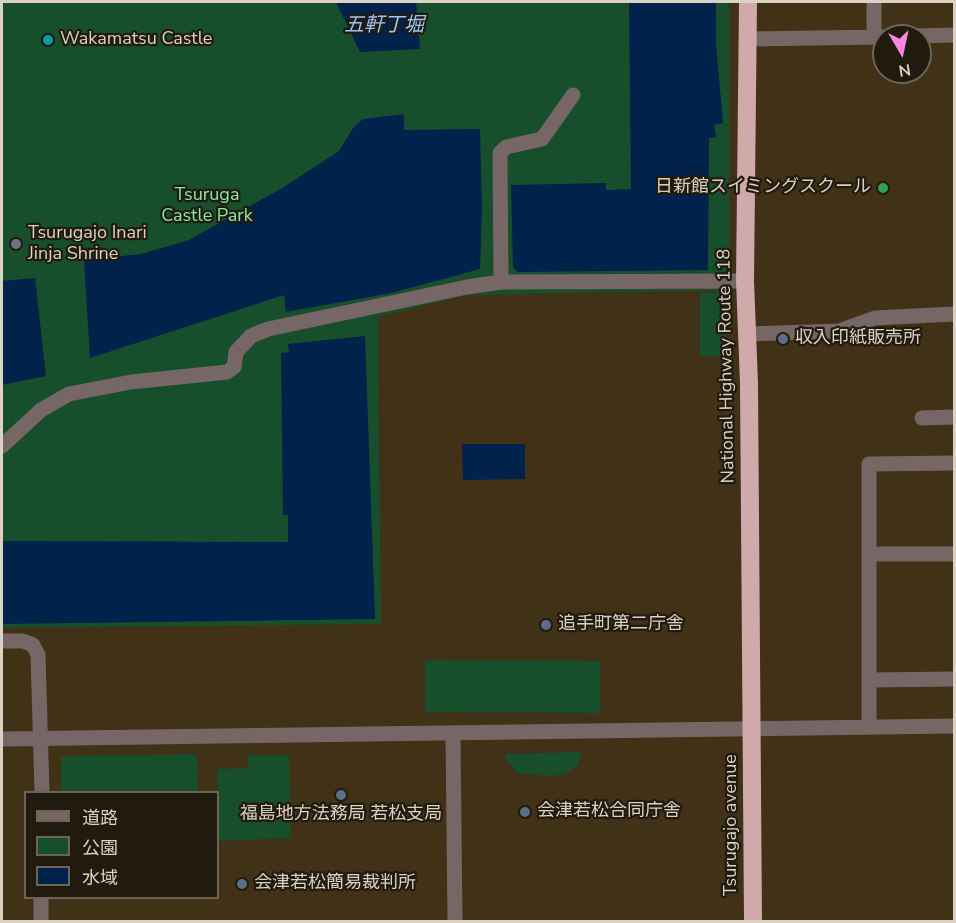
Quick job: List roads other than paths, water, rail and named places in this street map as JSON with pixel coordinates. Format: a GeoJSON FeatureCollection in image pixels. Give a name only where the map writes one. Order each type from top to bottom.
{"type":"FeatureCollection","features":[{"type":"Feature","properties":{"kind":"highway","name":"National Highway Route 118"},"geometry":{"type":"LineString","coordinates":[[748,2],[745,280],[752,729]]}},
{"type":"Feature","properties":{"kind":"highway","name":"Tsurugajo avenue"},"geometry":{"type":"LineString","coordinates":[[752,729],[753,921]]}},
{"type":"Feature","properties":{"kind":"street"},"geometry":{"type":"LineString","coordinates":[[874,2],[877,24]]}},
{"type":"Feature","properties":{"kind":"street"},"geometry":{"type":"LineString","coordinates":[[932,36],[954,35]]}},
{"type":"Feature","properties":{"kind":"street"},"geometry":{"type":"LineString","coordinates":[[748,39],[872,37]]}},
{"type":"Feature","properties":{"kind":"street"},"geometry":{"type":"LineString","coordinates":[[501,282],[500,153],[506,147],[542,139],[573,95]]}},
{"type":"Feature","properties":{"kind":"street"},"geometry":{"type":"LineString","coordinates":[[2,446],[41,410],[69,394],[131,382],[227,372],[234,367],[236,352],[251,336],[268,328],[501,282],[745,280]]}},
{"type":"Feature","properties":{"kind":"street"},"geometry":{"type":"LineString","coordinates":[[747,333],[839,331],[875,318],[954,314]]}},
{"type":"Feature","properties":{"kind":"street"},"geometry":{"type":"LineString","coordinates":[[922,418],[954,417]]}},
{"type":"Feature","properties":{"kind":"street"},"geometry":{"type":"LineString","coordinates":[[869,727],[869,464],[954,463]]}},
{"type":"Feature","properties":{"kind":"street"},"geometry":{"type":"LineString","coordinates":[[869,554],[954,554]]}},
{"type":"Feature","properties":{"kind":"street"},"geometry":{"type":"LineString","coordinates":[[2,641],[23,641],[33,645],[38,655],[42,791]]}},
{"type":"Feature","properties":{"kind":"street"},"geometry":{"type":"LineString","coordinates":[[869,680],[954,679]]}},
{"type":"Feature","properties":{"kind":"street"},"geometry":{"type":"LineString","coordinates":[[2,739],[950,726]]}},
{"type":"Feature","properties":{"kind":"street"},"geometry":{"type":"LineString","coordinates":[[453,734],[455,921]]}},
{"type":"Feature","properties":{"kind":"street"},"geometry":{"type":"LineString","coordinates":[[41,899],[41,921]]}},
{"type":"Feature","properties":{"kind":"water","name":"五軒丁堀"},"geometry":{"type":"Polygon","coordinates":[[[336,2],[416,2],[420,49],[360,52],[336,2]]]}},
{"type":"Feature","properties":{"kind":"water"},"geometry":{"type":"Polygon","coordinates":[[[629,2],[716,2],[716,45],[723,123],[714,125],[716,137],[709,138],[708,270],[518,272],[513,267],[511,185],[606,183],[606,190],[631,189],[629,2]]]}},
{"type":"Feature","properties":{"kind":"water"},"geometry":{"type":"Polygon","coordinates":[[[404,114],[404,130],[480,129],[482,209],[480,269],[391,293],[286,312],[284,295],[90,358],[84,260],[141,254],[189,240],[284,187],[339,151],[353,128],[363,119],[404,114]]]}},
{"type":"Feature","properties":{"kind":"water"},"geometry":{"type":"Polygon","coordinates":[[[35,278],[46,376],[2,385],[2,281],[35,278]]]}},
{"type":"Feature","properties":{"kind":"water"},"geometry":{"type":"Polygon","coordinates":[[[365,336],[375,619],[2,624],[2,541],[288,542],[288,515],[283,515],[281,353],[289,352],[288,344],[365,336]]]}},
{"type":"Feature","properties":{"kind":"water"},"geometry":{"type":"Polygon","coordinates":[[[462,444],[525,444],[525,479],[463,480],[462,444]]]}},
{"type":"Feature","properties":{"kind":"place","name":"Wakamatsu Castle"},"geometry":{"type":"Point","coordinates":[48,40]}},
{"type":"Feature","properties":{"kind":"place","name":"日新館スイミングスクール"},"geometry":{"type":"Point","coordinates":[883,188]}},
{"type":"Feature","properties":{"kind":"place","name":"Tsurugajo Inari Jinja Shrine"},"geometry":{"type":"Point","coordinates":[16,244]}},
{"type":"Feature","properties":{"kind":"place","name":"収入印紙販売所"},"geometry":{"type":"Point","coordinates":[783,339]}},
{"type":"Feature","properties":{"kind":"place","name":"追手町第二庁舎"},"geometry":{"type":"Point","coordinates":[546,625]}},
{"type":"Feature","properties":{"kind":"place","name":"福島地方法務局 若松支局"},"geometry":{"type":"Point","coordinates":[341,795]}},
{"type":"Feature","properties":{"kind":"place","name":"会津若松合同庁舎"},"geometry":{"type":"Point","coordinates":[525,812]}},
{"type":"Feature","properties":{"kind":"place","name":"会津若松簡易裁判所"},"geometry":{"type":"Point","coordinates":[242,884]}},
{"type":"Feature","properties":{"kind":"park label","name":"Tsuruga Castle Park"},"geometry":{"type":"Point","coordinates":[207,206]}}]}
